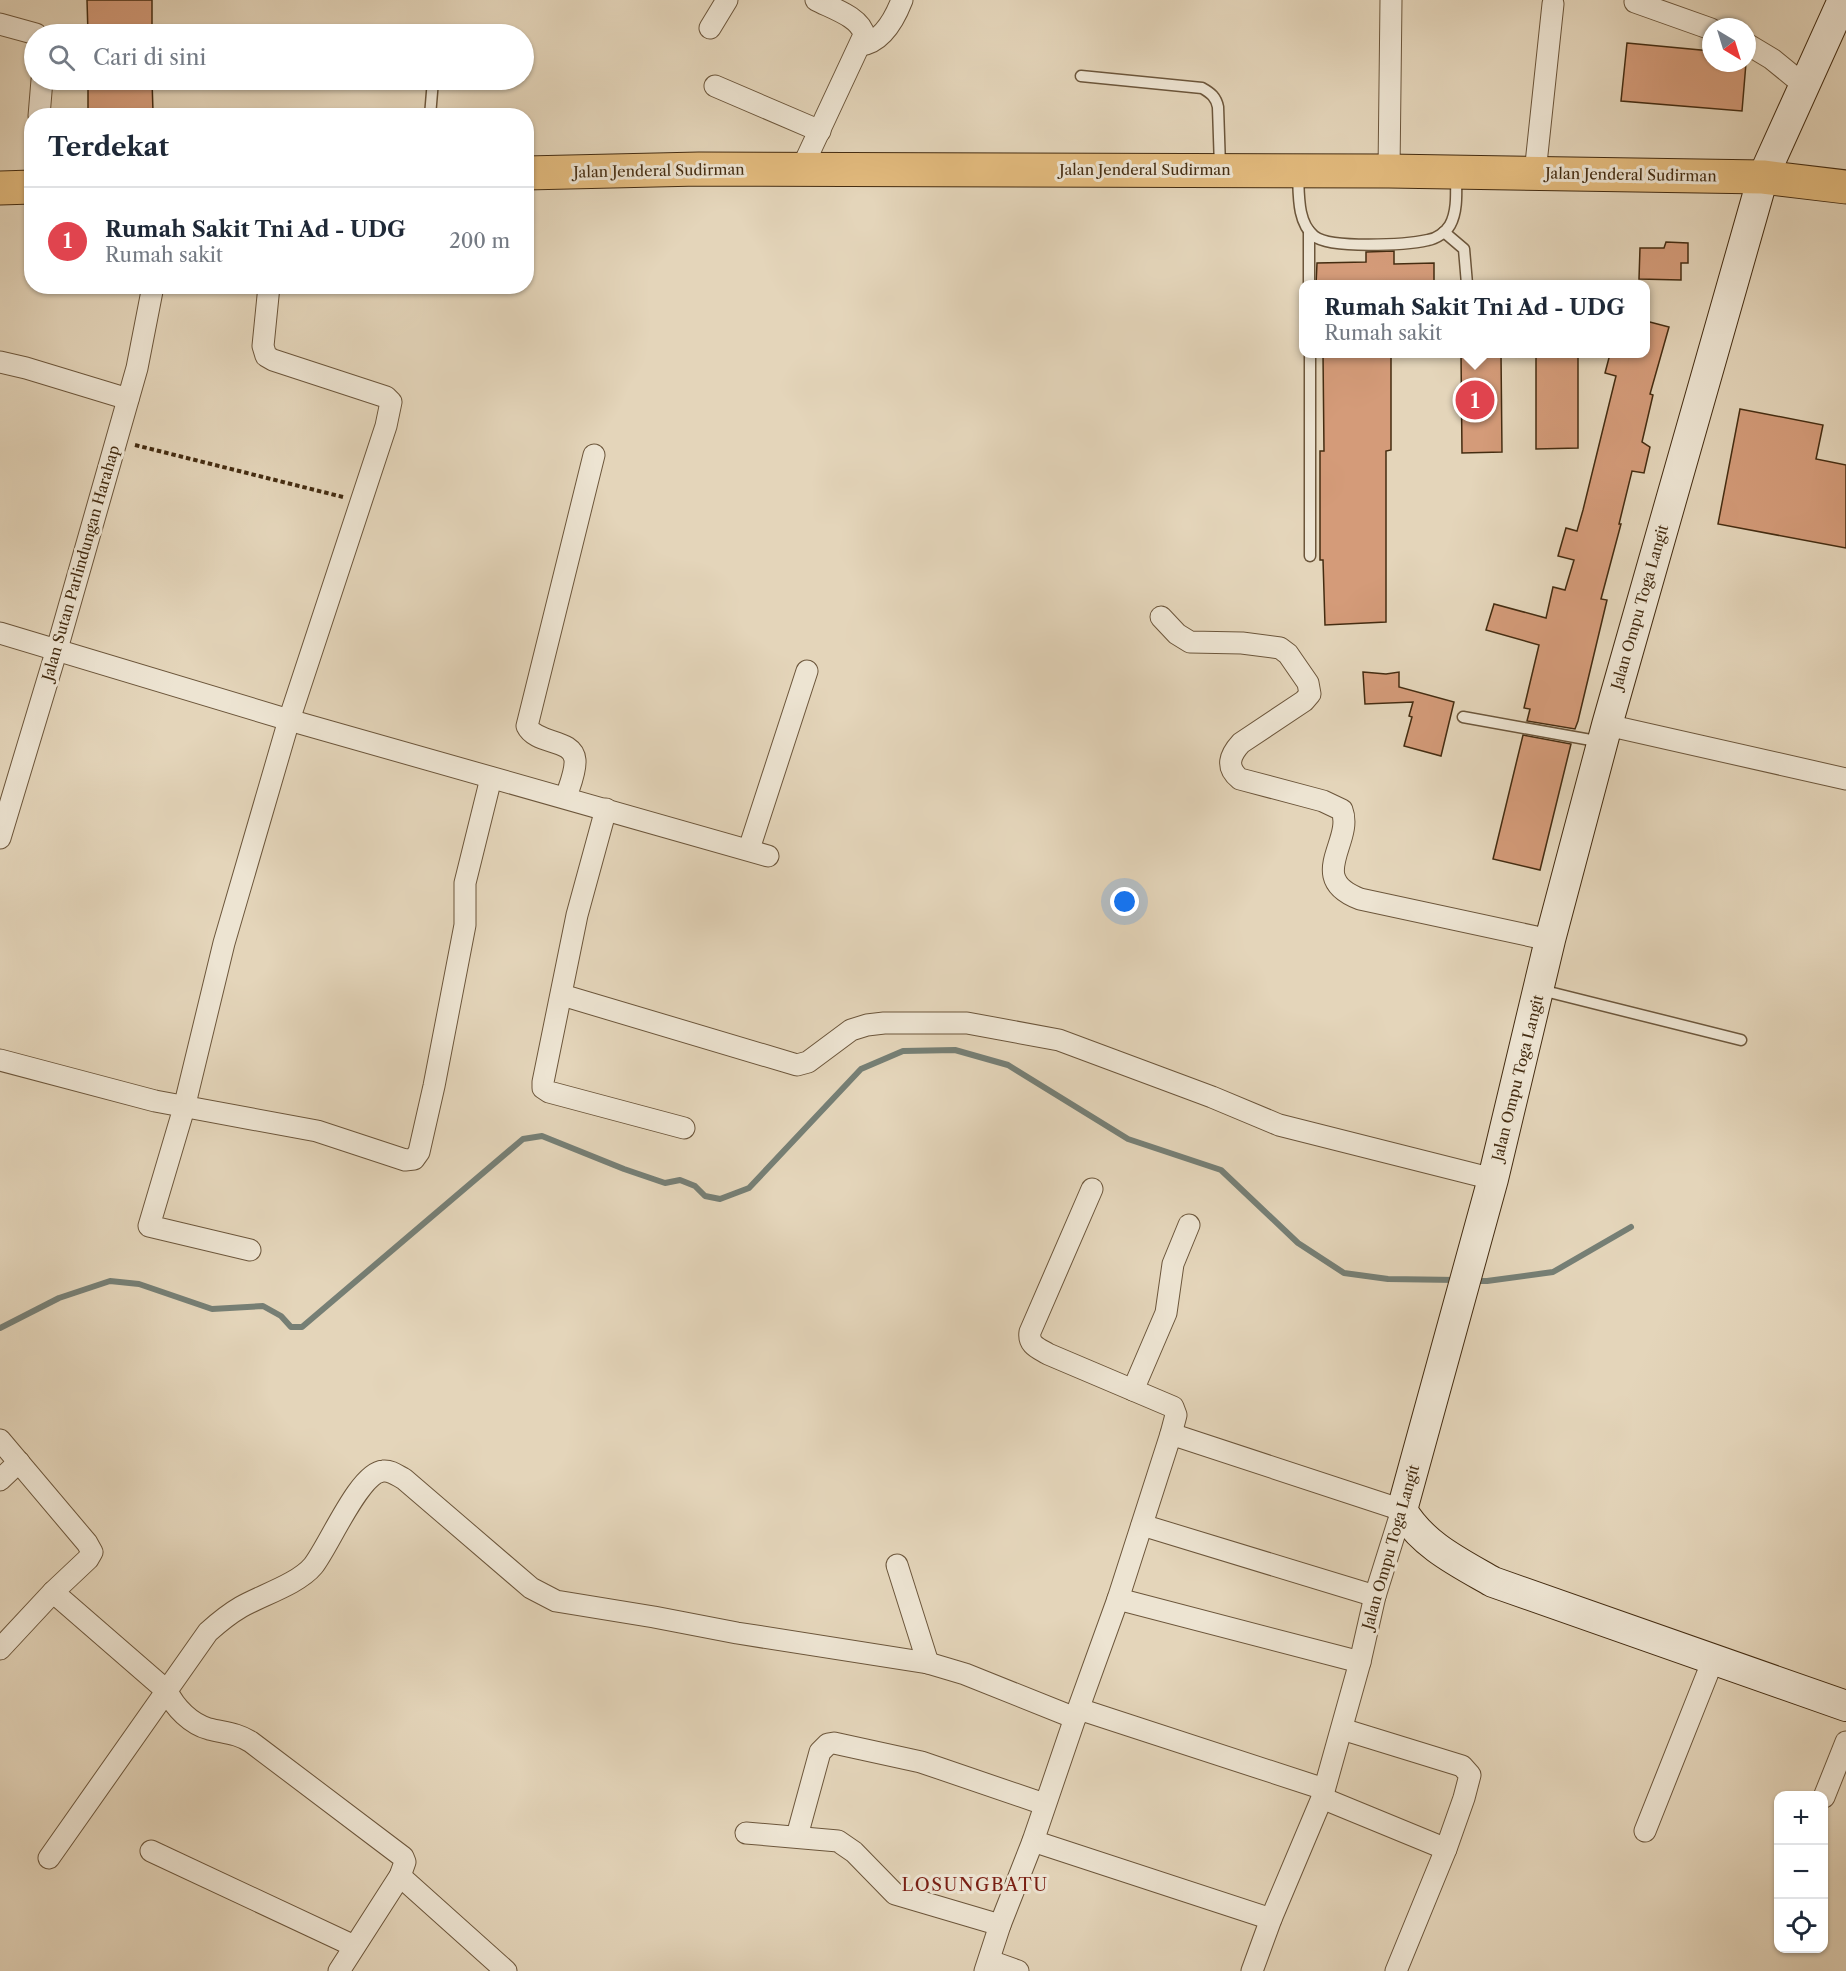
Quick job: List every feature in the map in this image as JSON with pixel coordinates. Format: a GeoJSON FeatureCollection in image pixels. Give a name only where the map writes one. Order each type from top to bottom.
{"type":"FeatureCollection","features":[{"type":"Feature","properties":{"kind":"highway","name":"Jalan Jenderal Sudirman"},"geometry":{"type":"LineString","coordinates":[[534,173],[699,169],[1389,171],[1762,177],[1846,187]]}},
{"type":"Feature","properties":{"kind":"highway"},"geometry":{"type":"LineString","coordinates":[[0,188],[24,187]]}},
{"type":"Feature","properties":{"kind":"main road","name":"Jalan Ompu Toga Langit"},"geometry":{"type":"LineString","coordinates":[[1402,1510],[1493,1179],[1550,940],[1604,734],[1762,177],[1841,16]]}},
{"type":"Feature","properties":{"kind":"main road"},"geometry":{"type":"LineString","coordinates":[[1402,1510],[1416,1531],[1428,1541],[1456,1561],[1493,1582],[1846,1706]]}},
{"type":"Feature","properties":{"kind":"street"},"geometry":{"type":"LineString","coordinates":[[710,28],[727,0]]}},
{"type":"Feature","properties":{"kind":"street"},"geometry":{"type":"LineString","coordinates":[[801,170],[864,35],[861,25],[816,0]]}},
{"type":"Feature","properties":{"kind":"street"},"geometry":{"type":"LineString","coordinates":[[861,45],[875,40],[885,31],[902,0]]}},
{"type":"Feature","properties":{"kind":"street"},"geometry":{"type":"LineString","coordinates":[[1389,171],[1391,0]]}},
{"type":"Feature","properties":{"kind":"street"},"geometry":{"type":"LineString","coordinates":[[1635,2],[1702,25]]}},
{"type":"Feature","properties":{"kind":"street"},"geometry":{"type":"LineString","coordinates":[[1535,173],[1553,4]]}},
{"type":"Feature","properties":{"kind":"street"},"geometry":{"type":"LineString","coordinates":[[0,24],[24,31]]}},
{"type":"Feature","properties":{"kind":"street"},"geometry":{"type":"LineString","coordinates":[[1756,49],[1772,59],[1805,86]]}},
{"type":"Feature","properties":{"kind":"street"},"geometry":{"type":"LineString","coordinates":[[715,86],[819,131]]}},
{"type":"Feature","properties":{"kind":"street"},"geometry":{"type":"LineString","coordinates":[[40,108],[41,90]]}},
{"type":"Feature","properties":{"kind":"street","name":"Jalan Sutan Parlindungan Harahap"},"geometry":{"type":"LineString","coordinates":[[0,838],[57,649],[128,399],[147,325],[152,294]]}},
{"type":"Feature","properties":{"kind":"street"},"geometry":{"type":"LineString","coordinates":[[249,1250],[149,1226],[184,1108],[224,943],[289,720],[391,406],[390,400],[386,397],[266,356],[263,346],[268,294]]}},
{"type":"Feature","properties":{"kind":"street"},"geometry":{"type":"LineString","coordinates":[[0,362],[128,399]]}},
{"type":"Feature","properties":{"kind":"street"},"geometry":{"type":"LineString","coordinates":[[566,797],[575,763],[572,752],[566,747],[535,735],[528,726],[594,455]]}},
{"type":"Feature","properties":{"kind":"street"},"geometry":{"type":"LineString","coordinates":[[1161,617],[1177,634],[1190,642],[1242,643],[1280,648],[1288,654],[1308,683],[1310,694],[1304,701],[1241,743],[1229,763],[1240,779],[1323,801],[1342,810],[1344,821],[1334,871],[1337,885],[1343,890],[1360,899],[1550,940]]}},
{"type":"Feature","properties":{"kind":"street"},"geometry":{"type":"LineString","coordinates":[[0,633],[289,720],[758,852],[807,671]]}},
{"type":"Feature","properties":{"kind":"street"},"geometry":{"type":"LineString","coordinates":[[1604,734],[1846,779]]}},
{"type":"Feature","properties":{"kind":"street"},"geometry":{"type":"LineString","coordinates":[[0,1060],[184,1108],[294,1126],[410,1161],[417,1156],[434,1086],[465,925],[465,883],[491,778]]}},
{"type":"Feature","properties":{"kind":"street"},"geometry":{"type":"LineString","coordinates":[[606,809],[577,915],[543,1082],[545,1091],[684,1128]]}},
{"type":"Feature","properties":{"kind":"street"},"geometry":{"type":"LineString","coordinates":[[562,995],[797,1065],[808,1062],[851,1030],[884,1023],[968,1023],[1020,1032],[1059,1040],[1212,1097],[1279,1125],[1493,1179]]}},
{"type":"Feature","properties":{"kind":"street"},"geometry":{"type":"LineString","coordinates":[[1018,1971],[987,1966],[1118,1599],[1176,1415],[1173,1407],[1047,1354],[1032,1345],[1029,1337],[1092,1189]]}},
{"type":"Feature","properties":{"kind":"street"},"geometry":{"type":"LineString","coordinates":[[1133,1390],[1166,1313],[1173,1264],[1190,1225]]}},
{"type":"Feature","properties":{"kind":"street"},"geometry":{"type":"LineString","coordinates":[[1171,1434],[1402,1510]]}},
{"type":"Feature","properties":{"kind":"street"},"geometry":{"type":"LineString","coordinates":[[0,1440],[87,1543],[92,1552],[88,1559],[53,1592],[0,1649]]}},
{"type":"Feature","properties":{"kind":"street"},"geometry":{"type":"LineString","coordinates":[[0,1480],[19,1462]]}},
{"type":"Feature","properties":{"kind":"street"},"geometry":{"type":"LineString","coordinates":[[49,1858],[200,1642],[215,1625],[240,1608],[309,1570],[320,1557],[362,1485],[381,1471],[389,1471],[404,1479],[531,1588],[556,1601],[737,1633],[928,1663],[1323,1794],[1446,1849]]}},
{"type":"Feature","properties":{"kind":"street","name":"Jalan Ompu Toga Langit"},"geometry":{"type":"LineString","coordinates":[[1252,1971],[1270,1919],[1323,1794],[1360,1662],[1375,1596],[1402,1510]]}},
{"type":"Feature","properties":{"kind":"street"},"geometry":{"type":"LineString","coordinates":[[1142,1525],[1375,1596]]}},
{"type":"Feature","properties":{"kind":"street"},"geometry":{"type":"LineString","coordinates":[[897,1564],[928,1663]]}},
{"type":"Feature","properties":{"kind":"street"},"geometry":{"type":"LineString","coordinates":[[53,1592],[167,1691],[179,1711],[204,1727],[243,1736],[400,1853],[405,1860],[400,1876],[339,1971]]}},
{"type":"Feature","properties":{"kind":"street"},"geometry":{"type":"LineString","coordinates":[[1118,1599],[1360,1662]]}},
{"type":"Feature","properties":{"kind":"street"},"geometry":{"type":"LineString","coordinates":[[1645,1831],[1713,1660]]}},
{"type":"Feature","properties":{"kind":"street"},"geometry":{"type":"LineString","coordinates":[[1342,1729],[1466,1768],[1470,1779],[1446,1849],[1396,1971]]}},
{"type":"Feature","properties":{"kind":"street"},"geometry":{"type":"LineString","coordinates":[[1826,1791],[1846,1742]]}},
{"type":"Feature","properties":{"kind":"street"},"geometry":{"type":"LineString","coordinates":[[797,1836],[820,1752],[828,1744],[834,1743],[921,1762],[1044,1804]]}},
{"type":"Feature","properties":{"kind":"street"},"geometry":{"type":"LineString","coordinates":[[746,1833],[838,1841],[854,1851],[895,1894],[1000,1925]]}},
{"type":"Feature","properties":{"kind":"street"},"geometry":{"type":"LineString","coordinates":[[1033,1841],[1270,1919]]}},
{"type":"Feature","properties":{"kind":"street"},"geometry":{"type":"LineString","coordinates":[[151,1851],[354,1946]]}},
{"type":"Feature","properties":{"kind":"street"},"geometry":{"type":"LineString","coordinates":[[400,1876],[506,1971]]}},
{"type":"Feature","properties":{"kind":"lane"},"geometry":{"type":"LineString","coordinates":[[1081,76],[1202,88],[1211,93],[1218,107],[1221,170]]}},
{"type":"Feature","properties":{"kind":"lane"},"geometry":{"type":"LineString","coordinates":[[430,108],[431,90]]}},
{"type":"Feature","properties":{"kind":"lane"},"geometry":{"type":"LineString","coordinates":[[1298,171],[1299,201],[1305,225],[1309,231],[1326,242],[1378,245],[1430,240],[1444,232],[1451,223],[1455,207],[1456,172]]}},
{"type":"Feature","properties":{"kind":"lane"},"geometry":{"type":"LineString","coordinates":[[1309,231],[1309,280]]}},
{"type":"Feature","properties":{"kind":"lane"},"geometry":{"type":"LineString","coordinates":[[1444,232],[1464,249],[1467,280]]}},
{"type":"Feature","properties":{"kind":"lane"},"geometry":{"type":"LineString","coordinates":[[1310,358],[1310,556]]}},
{"type":"Feature","properties":{"kind":"lane"},"geometry":{"type":"LineString","coordinates":[[1463,717],[1604,734]]}},
{"type":"Feature","properties":{"kind":"lane"},"geometry":{"type":"LineString","coordinates":[[1539,989],[1741,1040]]}},
{"type":"Feature","properties":{"kind":"path"},"geometry":{"type":"LineString","coordinates":[[116,440],[361,501]]}},
{"type":"Feature","properties":{"kind":"building"},"geometry":{"type":"Polygon","coordinates":[[[87,0],[152,0],[152,24],[88,24],[87,0]]]}},
{"type":"Feature","properties":{"kind":"building"},"geometry":{"type":"Polygon","coordinates":[[[1627,43],[1702,50],[1702,72],[1745,72],[1742,111],[1621,101],[1627,43]]]}},
{"type":"Feature","properties":{"kind":"building"},"geometry":{"type":"Polygon","coordinates":[[[88,90],[152,90],[153,108],[88,108],[88,90]]]}},
{"type":"Feature","properties":{"kind":"building"},"geometry":{"type":"Polygon","coordinates":[[[1666,242],[1688,243],[1688,263],[1681,263],[1681,280],[1639,279],[1640,248],[1664,248],[1666,242]]]}},
{"type":"Feature","properties":{"kind":"building"},"geometry":{"type":"Polygon","coordinates":[[[1394,251],[1394,264],[1434,263],[1434,280],[1316,280],[1317,263],[1366,262],[1366,252],[1394,251]]]}},
{"type":"Feature","properties":{"kind":"building"},"geometry":{"type":"Polygon","coordinates":[[[1650,322],[1669,327],[1650,394],[1653,395],[1642,442],[1650,447],[1644,473],[1632,471],[1601,599],[1607,600],[1575,729],[1527,721],[1530,709],[1524,708],[1539,645],[1486,630],[1494,604],[1546,618],[1553,587],[1565,590],[1574,560],[1558,556],[1566,528],[1577,531],[1583,510],[1616,376],[1605,373],[1609,358],[1650,358],[1650,322]]]}},
{"type":"Feature","properties":{"kind":"building"},"geometry":{"type":"Polygon","coordinates":[[[1323,358],[1391,358],[1391,450],[1386,451],[1386,622],[1325,625],[1323,560],[1320,560],[1320,451],[1324,451],[1323,358]]]}},
{"type":"Feature","properties":{"kind":"building"},"geometry":{"type":"Polygon","coordinates":[[[1461,358],[1501,358],[1502,452],[1462,453],[1461,358]]]}},
{"type":"Feature","properties":{"kind":"building"},"geometry":{"type":"Polygon","coordinates":[[[1536,358],[1578,358],[1578,448],[1536,449],[1536,358]]]}},
{"type":"Feature","properties":{"kind":"building"},"geometry":{"type":"Polygon","coordinates":[[[1740,409],[1823,425],[1816,459],[1846,465],[1846,548],[1718,524],[1740,409]]]}},
{"type":"Feature","properties":{"kind":"building"},"geometry":{"type":"Polygon","coordinates":[[[1363,672],[1386,674],[1399,672],[1399,687],[1454,702],[1441,756],[1404,746],[1412,717],[1409,716],[1413,702],[1365,704],[1363,672]]]}},
{"type":"Feature","properties":{"kind":"building"},"geometry":{"type":"Polygon","coordinates":[[[1523,735],[1571,744],[1540,870],[1493,859],[1523,735]]]}},
{"type":"Feature","properties":{"kind":"waterway"},"geometry":{"type":"LineString","coordinates":[[0,1328],[59,1298],[110,1281],[139,1284],[212,1309],[263,1306],[281,1316],[291,1327],[302,1327],[523,1139],[542,1136],[665,1183],[680,1180],[695,1186],[705,1196],[720,1199],[749,1188],[861,1069],[903,1051],[955,1050],[1008,1065],[1128,1139],[1221,1170],[1298,1243],[1344,1273],[1388,1279],[1457,1280]]}},
{"type":"Feature","properties":{"kind":"waterway"},"geometry":{"type":"LineString","coordinates":[[1473,1281],[1553,1272],[1631,1227]]}},
{"type":"Feature","properties":{"kind":"place","name":"Rumah Sakit Tni Ad - UDG"},"geometry":{"type":"Point","coordinates":[1475,400]}},
{"type":"Feature","properties":{"kind":"district","name":"LOSUNGBATU"},"geometry":{"type":"Point","coordinates":[975,1885]}}]}
